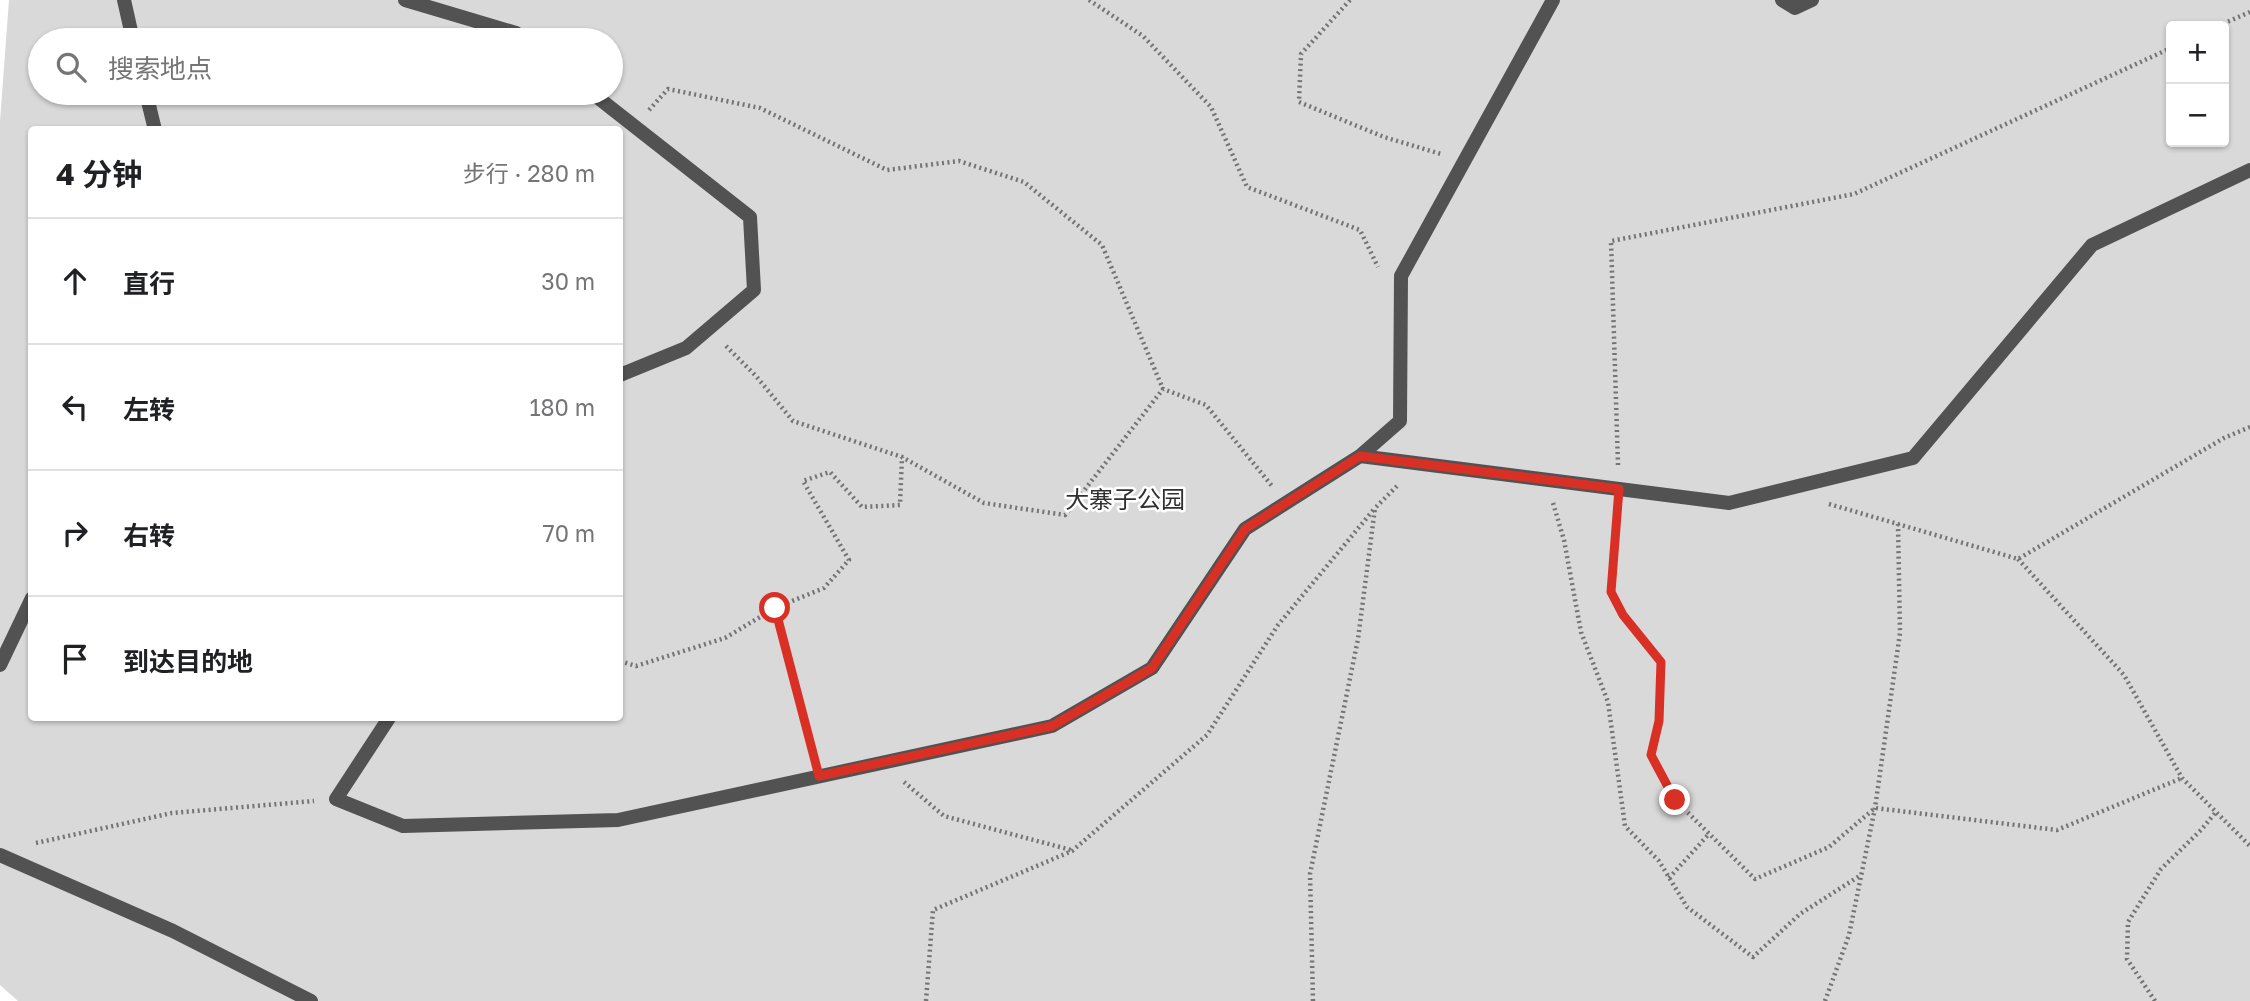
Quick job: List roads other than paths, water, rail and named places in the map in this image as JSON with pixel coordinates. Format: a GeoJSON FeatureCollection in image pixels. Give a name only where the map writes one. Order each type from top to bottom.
{"type":"FeatureCollection","features":[{"type":"Feature","properties":{"kind":"lane"},"geometry":{"type":"LineString","coordinates":[[124,0],[130,28]]}},
{"type":"Feature","properties":{"kind":"lane"},"geometry":{"type":"LineString","coordinates":[[405,0],[499,28]]}},
{"type":"Feature","properties":{"kind":"lane"},"geometry":{"type":"LineString","coordinates":[[387,721],[336,799],[403,826],[618,820],[1052,726],[1152,668],[1245,529],[1360,456],[1400,421],[1401,276],[1553,0]]}},
{"type":"Feature","properties":{"kind":"lane"},"geometry":{"type":"LineString","coordinates":[[1782,0],[1795,8],[1812,0]]}},
{"type":"Feature","properties":{"kind":"lane"},"geometry":{"type":"LineString","coordinates":[[149,105],[155,126]]}},
{"type":"Feature","properties":{"kind":"lane"},"geometry":{"type":"LineString","coordinates":[[607,105],[750,217],[754,290],[686,348],[623,374]]}},
{"type":"Feature","properties":{"kind":"lane"},"geometry":{"type":"LineString","coordinates":[[1360,456],[1729,503],[1913,458],[2092,245],[2250,170]]}},
{"type":"Feature","properties":{"kind":"lane"},"geometry":{"type":"LineString","coordinates":[[0,665],[28,606]]}},
{"type":"Feature","properties":{"kind":"lane"},"geometry":{"type":"LineString","coordinates":[[0,855],[173,931],[311,1001]]}},
{"type":"Feature","properties":{"kind":"park label","name":"大寨子公园"},"geometry":{"type":"Point","coordinates":[1125,500]}}]}
